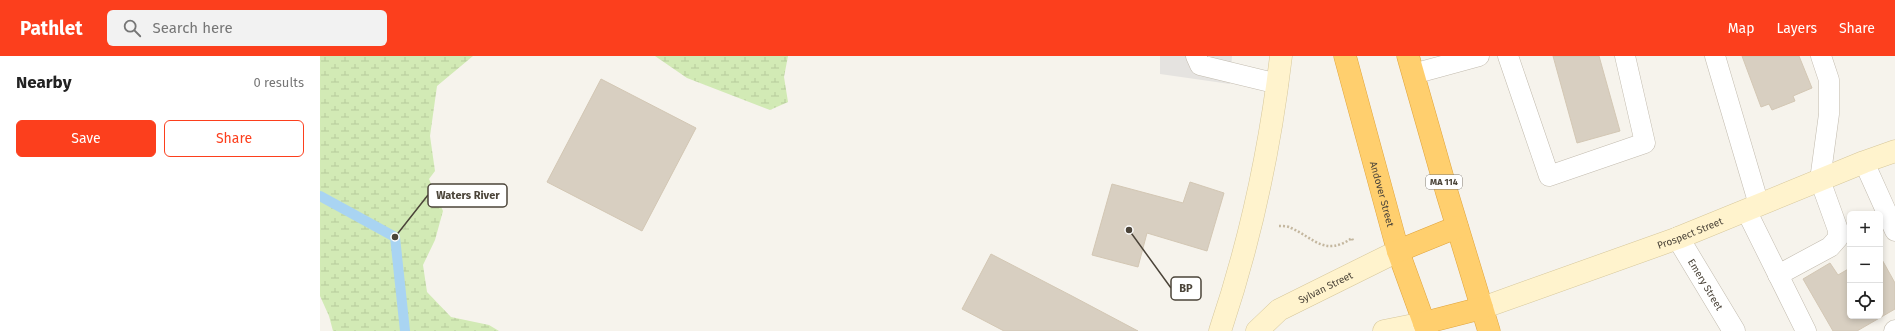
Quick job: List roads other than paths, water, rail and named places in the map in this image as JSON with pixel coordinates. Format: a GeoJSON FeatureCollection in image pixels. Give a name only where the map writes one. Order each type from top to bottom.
{"type":"FeatureCollection","features":[{"type":"Feature","properties":{"kind":"highway","name":"Andover Street"},"geometry":{"type":"LineString","coordinates":[[1344,56],[1398,251],[1426,327]]}},
{"type":"Feature","properties":{"kind":"highway","name":"MA 114"},"geometry":{"type":"LineString","coordinates":[[1411,65],[1457,227],[1489,331]]}},
{"type":"Feature","properties":{"kind":"highway"},"geometry":{"type":"LineString","coordinates":[[1398,251],[1457,227]]}},
{"type":"Feature","properties":{"kind":"highway"},"geometry":{"type":"LineString","coordinates":[[1426,327],[1482,308]]}},
{"type":"Feature","properties":{"kind":"main road"},"geometry":{"type":"LineString","coordinates":[[1220,331],[1247,242],[1275,108],[1281,56]]}},
{"type":"Feature","properties":{"kind":"main road","name":"Prospect Street"},"geometry":{"type":"LineString","coordinates":[[1482,308],[1678,238],[1864,162],[1895,151]]}},
{"type":"Feature","properties":{"kind":"main road","name":"Sylvan Street"},"geometry":{"type":"LineString","coordinates":[[1257,331],[1279,310],[1398,251]]}},
{"type":"Feature","properties":{"kind":"main road"},"geometry":{"type":"LineString","coordinates":[[1384,331],[1426,327]]}},
{"type":"Feature","properties":{"kind":"street","name":"Emery Street"},"geometry":{"type":"LineString","coordinates":[[1678,238],[1734,331]]}},
{"type":"Feature","properties":{"kind":"lane"},"geometry":{"type":"LineString","coordinates":[[1196,56],[1200,65],[1278,84]]}},
{"type":"Feature","properties":{"kind":"lane"},"geometry":{"type":"LineString","coordinates":[[1411,65],[1479,56]]}},
{"type":"Feature","properties":{"kind":"lane"},"geometry":{"type":"LineString","coordinates":[[1508,56],[1549,176],[1645,143],[1625,56]]}},
{"type":"Feature","properties":{"kind":"lane"},"geometry":{"type":"LineString","coordinates":[[1715,56],[1752,208],[1778,275],[1806,331]]}},
{"type":"Feature","properties":{"kind":"lane"},"geometry":{"type":"LineString","coordinates":[[1778,275],[1830,247],[1838,238],[1838,230],[1820,180],[1829,114],[1829,80],[1821,56]]}},
{"type":"Feature","properties":{"kind":"lane"},"geometry":{"type":"LineString","coordinates":[[1864,162],[1895,231]]}},
{"type":"Feature","properties":{"kind":"waterway"},"geometry":{"type":"LineString","coordinates":[[320,196],[395,237],[405,331]]}},
{"type":"Feature","properties":{"kind":"place","name":"BP"},"geometry":{"type":"Point","coordinates":[1129,230]}},
{"type":"Feature","properties":{"kind":"place","name":"Waters River"},"geometry":{"type":"Point","coordinates":[395,237]}}]}
